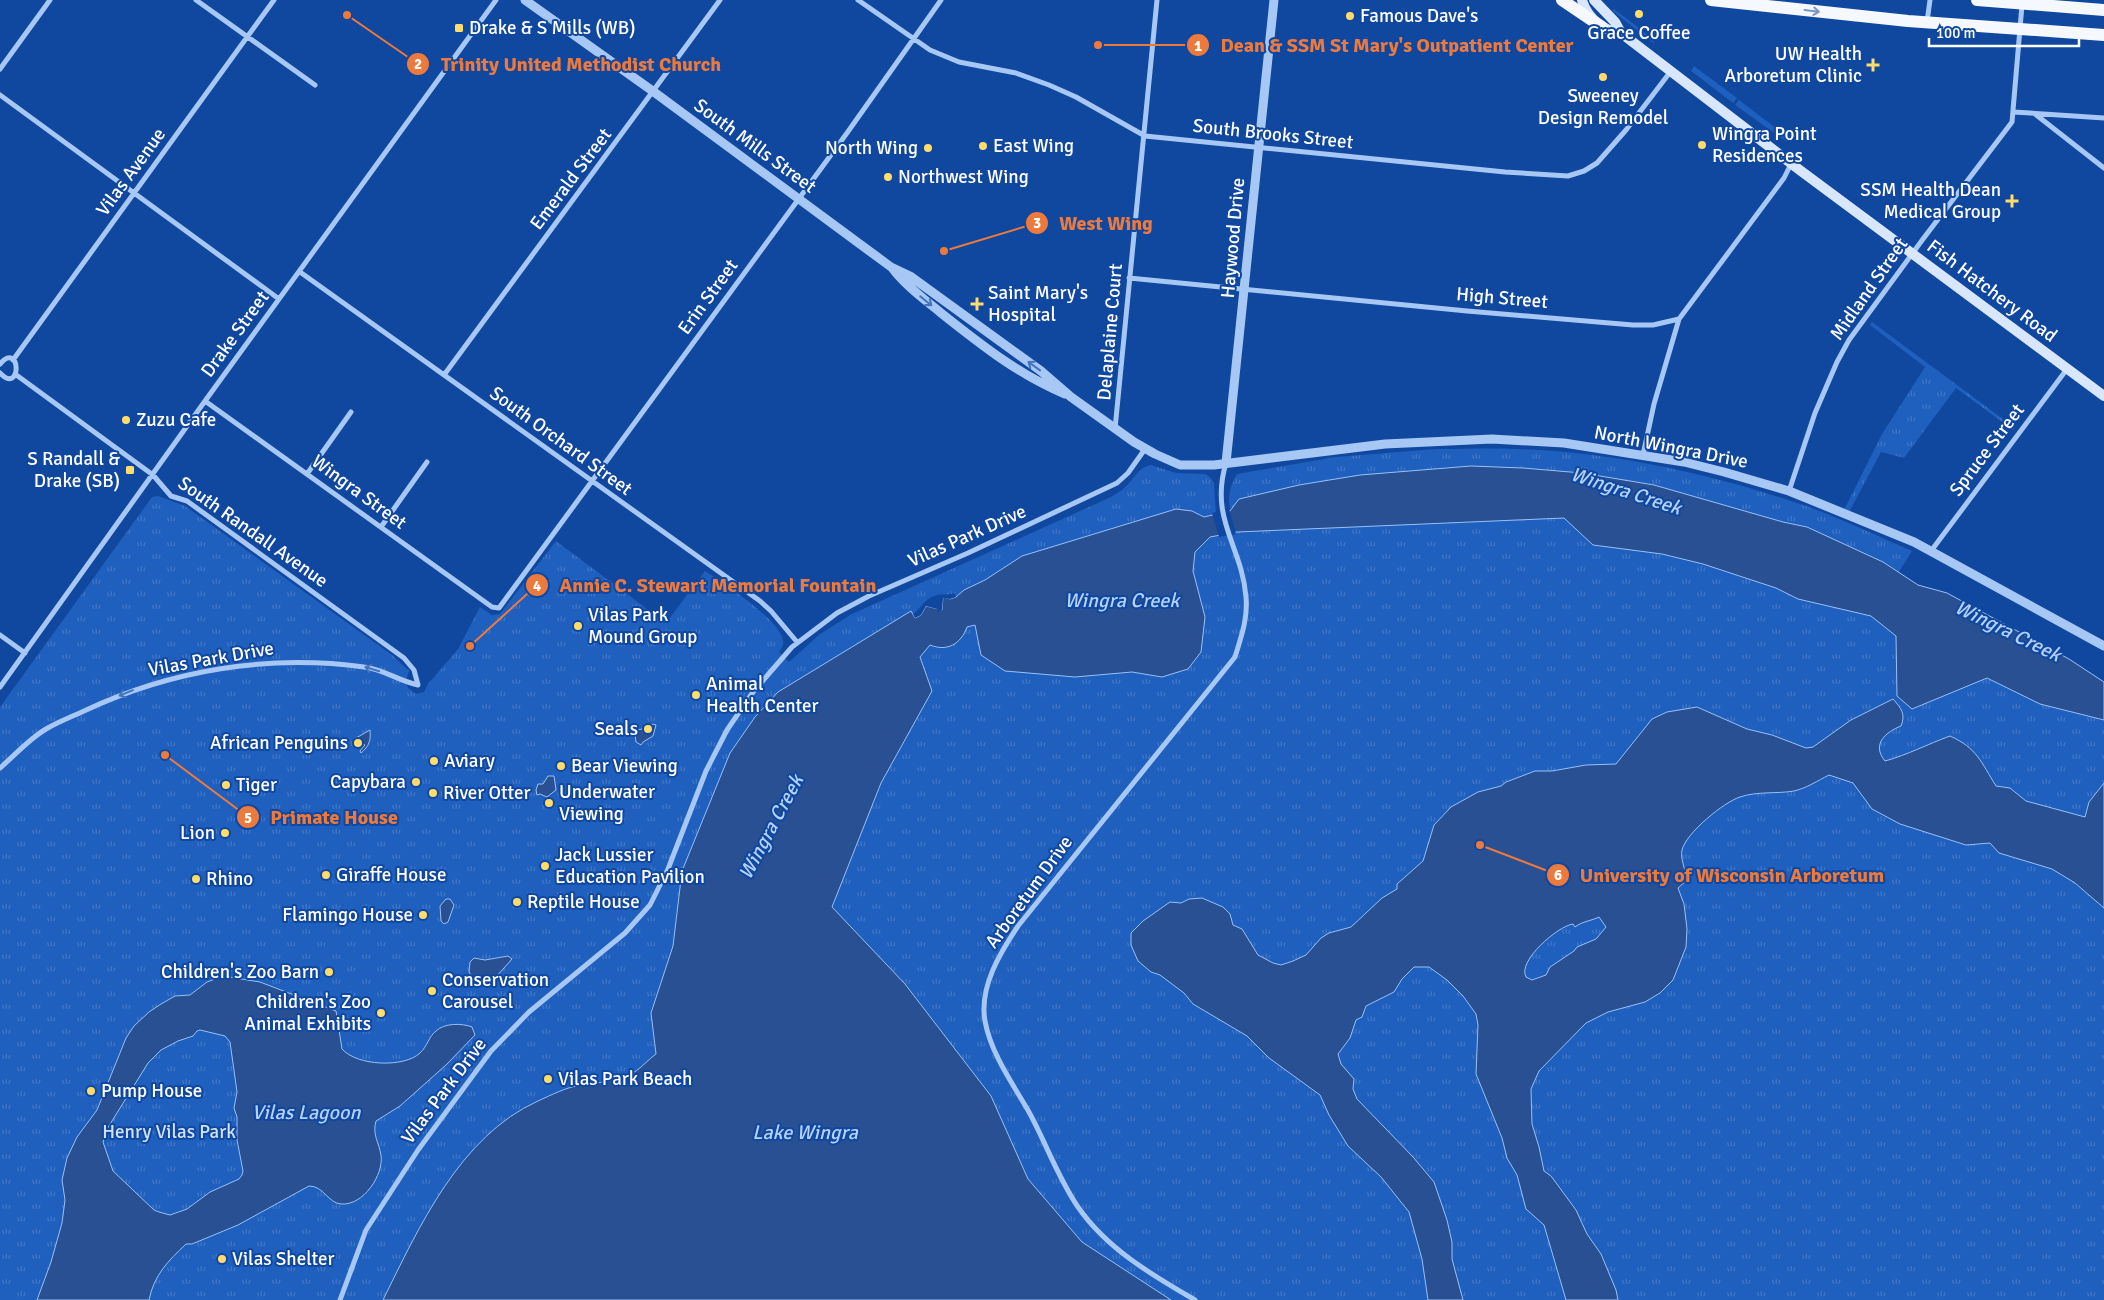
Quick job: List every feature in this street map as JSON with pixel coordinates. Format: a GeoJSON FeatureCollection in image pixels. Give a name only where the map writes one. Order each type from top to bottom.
{"type":"FeatureCollection","features":[{"type":"Feature","properties":{"kind":"main road"},"geometry":{"type":"LineString","coordinates":[[1562,0],[1602,28]]}},
{"type":"Feature","properties":{"kind":"main road"},"geometry":{"type":"LineString","coordinates":[[1582,0],[1586,9],[1602,28]]}},
{"type":"Feature","properties":{"kind":"main road","name":"Fish Hatchery Road"},"geometry":{"type":"LineString","coordinates":[[1594,0],[1615,22],[1621,33]]}},
{"type":"Feature","properties":{"kind":"main road"},"geometry":{"type":"LineString","coordinates":[[1712,0],[1927,22],[2104,35]]}},
{"type":"Feature","properties":{"kind":"main road"},"geometry":{"type":"LineString","coordinates":[[1978,0],[2022,5],[2104,10]]}},
{"type":"Feature","properties":{"kind":"main road","name":"Fish Hatchery Road"},"geometry":{"type":"LineString","coordinates":[[1602,28],[1621,33],[1791,163],[2104,396]]}},
{"type":"Feature","properties":{"kind":"street"},"geometry":{"type":"LineString","coordinates":[[0,69],[50,0]]}},
{"type":"Feature","properties":{"kind":"street"},"geometry":{"type":"LineString","coordinates":[[196,0],[315,85]]}},
{"type":"Feature","properties":{"kind":"street","name":"Vilas Avenue"},"geometry":{"type":"LineString","coordinates":[[13,360],[274,0]]}},
{"type":"Feature","properties":{"kind":"street","name":"Drake Street"},"geometry":{"type":"LineString","coordinates":[[0,687],[205,400],[300,272],[496,0]]}},
{"type":"Feature","properties":{"kind":"street","name":"South Mills Street"},"geometry":{"type":"LineString","coordinates":[[525,0],[654,92],[891,267],[910,276],[1018,354],[1050,378],[1071,397],[1115,429],[1145,449],[1180,465],[1196,465]]}},
{"type":"Feature","properties":{"kind":"street","name":"Emerald Street"},"geometry":{"type":"LineString","coordinates":[[444,375],[720,0]]}},
{"type":"Feature","properties":{"kind":"street","name":"South Brooks Street"},"geometry":{"type":"LineString","coordinates":[[858,0],[930,50],[959,62],[1016,73],[1058,88],[1145,136],[1505,172],[1568,176],[1584,171],[1597,163],[1626,130],[1671,71]]}},
{"type":"Feature","properties":{"kind":"street","name":"Erin Street"},"geometry":{"type":"LineString","coordinates":[[495,608],[500,606],[799,199],[941,0]]}},
{"type":"Feature","properties":{"kind":"street","name":"Delaplaine Court"},"geometry":{"type":"LineString","coordinates":[[1115,429],[1158,0]]}},
{"type":"Feature","properties":{"kind":"street","name":"Haywood Drive"},"geometry":{"type":"LineString","coordinates":[[1221,479],[1226,463],[1274,0]]}},
{"type":"Feature","properties":{"kind":"street"},"geometry":{"type":"LineString","coordinates":[[1927,22],[1930,0]]}},
{"type":"Feature","properties":{"kind":"street","name":"Midland Street"},"geometry":{"type":"LineString","coordinates":[[1789,491],[1815,413],[1837,362],[1854,334],[2012,122],[2022,5]]}},
{"type":"Feature","properties":{"kind":"street"},"geometry":{"type":"LineString","coordinates":[[0,95],[280,299]]}},
{"type":"Feature","properties":{"kind":"street"},"geometry":{"type":"LineString","coordinates":[[2014,112],[2104,118]]}},
{"type":"Feature","properties":{"kind":"street"},"geometry":{"type":"LineString","coordinates":[[2035,114],[2104,168]]}},
{"type":"Feature","properties":{"kind":"street"},"geometry":{"type":"LineString","coordinates":[[1643,454],[1654,404],[1679,319],[1784,178],[1791,163]]}},
{"type":"Feature","properties":{"kind":"street","name":"South Mills Street"},"geometry":{"type":"LineString","coordinates":[[891,267],[900,279],[915,292],[996,355],[1040,384],[1071,397]]}},
{"type":"Feature","properties":{"kind":"street","name":"South Orchard Street"},"geometry":{"type":"LineString","coordinates":[[300,272],[760,601],[797,642]]}},
{"type":"Feature","properties":{"kind":"street","name":"High Street"},"geometry":{"type":"LineString","coordinates":[[1129,278],[1633,325],[1653,325],[1679,319]]}},
{"type":"Feature","properties":{"kind":"street"},"geometry":{"type":"LineString","coordinates":[[0,363],[8,359],[13,360],[17,365],[15,374],[8,378],[1,376]]}},
{"type":"Feature","properties":{"kind":"street","name":"Spruce Street"},"geometry":{"type":"LineString","coordinates":[[1931,551],[2067,369]]}},
{"type":"Feature","properties":{"kind":"street","name":"South Randall Avenue"},"geometry":{"type":"LineString","coordinates":[[15,374],[153,475],[171,496],[187,501],[404,658],[414,670],[418,684]]}},
{"type":"Feature","properties":{"kind":"street","name":"Wingra Street"},"geometry":{"type":"LineString","coordinates":[[205,400],[495,608]]}},
{"type":"Feature","properties":{"kind":"street"},"geometry":{"type":"LineString","coordinates":[[307,474],[351,412]]}},
{"type":"Feature","properties":{"kind":"street","name":"North Wingra Drive"},"geometry":{"type":"LineString","coordinates":[[1196,465],[1385,444],[1492,439],[1564,443],[1643,454],[1724,472],[1789,491],[1863,520],[1931,551],[2104,646]]}},
{"type":"Feature","properties":{"kind":"street","name":"Vilas Park Drive"},"geometry":{"type":"LineString","coordinates":[[340,1300],[366,1230],[418,1150],[486,1058],[509,1030],[616,941],[642,916],[650,905],[668,869],[706,771],[727,730],[758,686],[797,642],[837,613],[870,596],[968,553],[1117,483],[1128,473],[1145,449]]}},
{"type":"Feature","properties":{"kind":"street"},"geometry":{"type":"LineString","coordinates":[[380,527],[428,462]]}},
{"type":"Feature","properties":{"kind":"street","name":"Arboretum Drive"},"geometry":{"type":"LineString","coordinates":[[1195,1300],[1132,1262],[1104,1238],[1078,1206],[1035,1122],[993,1048],[985,1020],[987,989],[999,955],[1018,926],[1235,657],[1246,625],[1246,598],[1242,573],[1221,509],[1221,479]]}},
{"type":"Feature","properties":{"kind":"street"},"geometry":{"type":"LineString","coordinates":[[0,636],[25,653]]}},
{"type":"Feature","properties":{"kind":"street","name":"Vilas Park Drive"},"geometry":{"type":"LineString","coordinates":[[0,768],[45,729],[141,687],[196,674],[271,662],[315,662],[368,667],[405,682],[418,684]]}},
{"type":"Feature","properties":{"kind":"green space"},"geometry":{"type":"Polygon","coordinates":[[[1614,9],[1652,38],[1655,44],[1614,12],[1612,10],[1614,9]]]}},
{"type":"Feature","properties":{"kind":"green space"},"geometry":{"type":"Polygon","coordinates":[[[1694,66],[1737,98],[1733,103],[1691,71],[1694,66]]]}},
{"type":"Feature","properties":{"kind":"green space"},"geometry":{"type":"Polygon","coordinates":[[[1739,100],[1789,138],[1787,142],[1735,105],[1739,100]]]}},
{"type":"Feature","properties":{"kind":"green space"},"geometry":{"type":"Polygon","coordinates":[[[1872,322],[2015,428],[2013,430],[1956,388],[1904,458],[1881,452],[1848,514],[1843,512],[1882,434],[1925,367],[1870,325],[1872,322]]]}},
{"type":"Feature","properties":{"kind":"green space"},"geometry":{"type":"Polygon","coordinates":[[[1436,449],[1551,451],[1586,454],[1657,465],[1760,491],[1839,519],[1912,551],[1871,616],[1896,636],[1897,696],[1912,709],[1987,678],[2040,704],[2104,720],[2104,1300],[1171,1300],[1082,1242],[1028,1179],[991,1096],[905,984],[832,907],[881,783],[932,691],[920,657],[930,645],[936,648],[967,627],[975,625],[981,655],[1075,677],[1132,672],[1162,677],[1205,617],[1193,571],[1195,552],[1210,537],[1237,531],[1232,516],[1229,496],[1237,474],[1336,457],[1436,449]]]}},
{"type":"Feature","properties":{"kind":"green space","name":"Henry Vilas Park"},"geometry":{"type":"Polygon","coordinates":[[[1151,465],[1176,473],[1205,474],[1210,477],[1214,483],[1216,514],[1204,517],[1192,511],[1022,556],[985,580],[964,590],[956,597],[954,593],[931,597],[913,614],[911,611],[778,692],[755,717],[682,871],[673,946],[651,1013],[656,1053],[630,1075],[610,1081],[570,1088],[538,1101],[510,1117],[486,1137],[464,1160],[427,1214],[383,1300],[0,1300],[0,707],[152,497],[158,496],[185,506],[392,655],[409,671],[406,681],[408,688],[416,694],[424,692],[428,684],[458,649],[480,607],[492,615],[500,614],[556,541],[666,623],[705,571],[750,603],[772,623],[780,632],[783,641],[783,646],[779,652],[789,662],[820,634],[852,614],[1111,497],[1127,485],[1139,471],[1151,465]]]}},
{"type":"Feature","properties":{"kind":"water","name":"Lake Wingra"},"geometry":{"type":"Polygon","coordinates":[[[1471,466],[1582,473],[1654,485],[1783,522],[1807,527],[1883,562],[1918,585],[1947,593],[2069,659],[2104,682],[2104,720],[2040,704],[1987,678],[1912,709],[1897,696],[1896,636],[1871,616],[1798,599],[1776,588],[1703,564],[1662,554],[1593,545],[1564,518],[1237,532],[1210,537],[1195,552],[1193,571],[1205,617],[1201,652],[1188,669],[1162,677],[1132,672],[1075,677],[1005,671],[981,655],[975,625],[967,627],[961,638],[953,645],[942,648],[930,645],[920,657],[932,691],[881,783],[832,907],[905,984],[991,1096],[1028,1179],[1082,1242],[1171,1300],[383,1300],[427,1214],[464,1160],[486,1137],[510,1117],[538,1101],[570,1088],[630,1075],[656,1054],[651,1013],[673,946],[682,871],[730,753],[755,717],[778,692],[911,611],[915,618],[921,615],[926,606],[942,610],[943,597],[950,599],[956,597],[964,590],[985,580],[1022,556],[1176,509],[1192,511],[1204,517],[1230,511],[1239,499],[1299,485],[1360,475],[1471,466]]]}},
{"type":"Feature","properties":{"kind":"water"},"geometry":{"type":"Polygon","coordinates":[[[1893,699],[1900,708],[1903,718],[1901,726],[1882,739],[1879,749],[1885,761],[1950,736],[1977,756],[1996,786],[2010,788],[2026,801],[2085,817],[2089,802],[2104,783],[2104,908],[2075,883],[2052,869],[1999,853],[1990,843],[1966,845],[1900,824],[1872,809],[1853,783],[1829,775],[1794,791],[1740,797],[1706,819],[1690,835],[1682,850],[1682,861],[1687,880],[1678,888],[1684,904],[1687,929],[1686,947],[1673,980],[1660,993],[1645,1002],[1608,1012],[1586,1023],[1539,1071],[1531,1089],[1532,1124],[1544,1171],[1551,1176],[1576,1210],[1587,1234],[1601,1254],[1616,1290],[1618,1300],[1566,1300],[1544,1225],[1526,1209],[1517,1175],[1507,1158],[1502,1138],[1476,1074],[1478,1025],[1476,1014],[1463,996],[1447,980],[1429,967],[1414,967],[1402,979],[1394,992],[1366,1006],[1362,1017],[1356,1020],[1350,1038],[1338,1054],[1341,1064],[1354,1079],[1353,1089],[1357,1099],[1413,1157],[1434,1182],[1447,1220],[1452,1242],[1452,1259],[1463,1300],[1428,1300],[1422,1259],[1409,1212],[1381,1177],[1348,1146],[1329,1115],[1320,1095],[1269,1058],[1247,1036],[1193,1004],[1184,993],[1160,975],[1151,972],[1138,961],[1131,945],[1131,933],[1143,921],[1170,902],[1181,903],[1189,899],[1202,898],[1223,907],[1230,914],[1233,925],[1242,929],[1258,955],[1281,965],[1306,955],[1321,938],[1329,933],[1351,927],[1382,898],[1397,889],[1397,884],[1423,861],[1434,825],[1451,807],[1478,792],[1501,786],[1506,782],[1535,771],[1552,771],[1586,765],[1616,764],[1652,719],[1667,712],[1697,707],[1747,729],[1772,735],[1806,748],[1813,747],[1851,720],[1893,699]],[[1599,917],[1575,927],[1573,924],[1566,926],[1558,931],[1540,945],[1527,962],[1526,977],[1532,980],[1546,975],[1550,967],[1577,947],[1596,939],[1606,927],[1599,917]]]}},
{"type":"Feature","properties":{"kind":"water"},"geometry":{"type":"Polygon","coordinates":[[[648,725],[646,730],[650,731],[650,726],[656,725],[653,736],[641,745],[636,742],[635,735],[638,730],[648,725]]]}},
{"type":"Feature","properties":{"kind":"water"},"geometry":{"type":"Polygon","coordinates":[[[370,730],[369,743],[361,753],[360,751],[365,745],[358,742],[356,738],[370,730]]]}},
{"type":"Feature","properties":{"kind":"water"},"geometry":{"type":"Polygon","coordinates":[[[548,776],[554,776],[556,790],[547,797],[540,794],[537,795],[538,784],[543,784],[548,776]]]}},
{"type":"Feature","properties":{"kind":"water"},"geometry":{"type":"Polygon","coordinates":[[[446,899],[450,899],[454,905],[448,922],[444,924],[441,921],[440,906],[446,899]]]}},
{"type":"Feature","properties":{"kind":"water"},"geometry":{"type":"Polygon","coordinates":[[[508,956],[512,959],[495,978],[485,985],[473,978],[469,972],[470,962],[474,958],[485,960],[508,956]]]}},
{"type":"Feature","properties":{"kind":"water","name":"Vilas Lagoon"},"geometry":{"type":"Polygon","coordinates":[[[223,976],[260,982],[336,1011],[342,1049],[349,1055],[369,1062],[392,1063],[413,1058],[422,1051],[434,1033],[444,1026],[458,1024],[472,1027],[475,1035],[447,1064],[400,1106],[376,1121],[375,1134],[381,1155],[381,1163],[370,1188],[357,1200],[349,1203],[337,1203],[318,1189],[309,1186],[238,1225],[192,1244],[186,1244],[173,1256],[158,1276],[149,1300],[37,1300],[51,1262],[62,1223],[65,1200],[62,1180],[67,1158],[77,1137],[97,1110],[126,1038],[134,1026],[149,1012],[175,996],[190,995],[207,982],[223,976]],[[200,1030],[193,1036],[161,1050],[148,1063],[107,1129],[103,1142],[113,1171],[154,1210],[159,1212],[170,1215],[187,1209],[210,1192],[239,1179],[242,1175],[243,1171],[237,1140],[237,1117],[234,1108],[237,1092],[230,1042],[225,1036],[200,1030]]]}},
{"type":"Feature","properties":{"kind":"pier"},"geometry":{"type":"Polygon","coordinates":[[[1229,509],[1236,534],[1219,537],[1212,513],[1229,509]]]}},
{"type":"Feature","properties":{"kind":"pier"},"geometry":{"type":"Polygon","coordinates":[[[955,594],[956,597],[950,599],[943,598],[942,610],[938,612],[937,609],[926,606],[921,615],[915,618],[913,614],[919,613],[925,603],[940,608],[941,595],[950,597],[955,594]]]}},
{"type":"Feature","properties":{"kind":"place","name":"Grace Coffee"},"geometry":{"type":"Point","coordinates":[1639,14]}},
{"type":"Feature","properties":{"kind":"place","name":"Trinity United Methodist Church"},"geometry":{"type":"Point","coordinates":[347,15]}},
{"type":"Feature","properties":{"kind":"place","name":"Famous Dave's"},"geometry":{"type":"Point","coordinates":[1350,16]}},
{"type":"Feature","properties":{"kind":"place","name":"Drake & S Mills (WB)"},"geometry":{"type":"Point","coordinates":[459,28]}},
{"type":"Feature","properties":{"kind":"place","name":"Dean & SSM St Mary's Outpatient Center"},"geometry":{"type":"Point","coordinates":[1098,45]}},
{"type":"Feature","properties":{"kind":"place","name":"UW Health Arboretum Clinic"},"geometry":{"type":"Point","coordinates":[1873,65]}},
{"type":"Feature","properties":{"kind":"place","name":"Sweeney Design Remodel"},"geometry":{"type":"Point","coordinates":[1603,77]}},
{"type":"Feature","properties":{"kind":"place","name":"Wingra Point Residences"},"geometry":{"type":"Point","coordinates":[1702,145]}},
{"type":"Feature","properties":{"kind":"place","name":"East Wing"},"geometry":{"type":"Point","coordinates":[983,146]}},
{"type":"Feature","properties":{"kind":"place","name":"North Wing"},"geometry":{"type":"Point","coordinates":[928,148]}},
{"type":"Feature","properties":{"kind":"place","name":"Northwest Wing"},"geometry":{"type":"Point","coordinates":[888,177]}},
{"type":"Feature","properties":{"kind":"place","name":"SSM Health Dean Medical Group"},"geometry":{"type":"Point","coordinates":[2012,201]}},
{"type":"Feature","properties":{"kind":"place","name":"West Wing"},"geometry":{"type":"Point","coordinates":[944,251]}},
{"type":"Feature","properties":{"kind":"place","name":"Saint Mary's Hospital"},"geometry":{"type":"Point","coordinates":[977,304]}},
{"type":"Feature","properties":{"kind":"place","name":"Zuzu Cafe"},"geometry":{"type":"Point","coordinates":[126,420]}},
{"type":"Feature","properties":{"kind":"place","name":"S Randall & Drake (SB)"},"geometry":{"type":"Point","coordinates":[130,470]}},
{"type":"Feature","properties":{"kind":"place","name":"Vilas Park Mound Group"},"geometry":{"type":"Point","coordinates":[578,626]}},
{"type":"Feature","properties":{"kind":"place","name":"Annie C. Stewart Memorial Fountain"},"geometry":{"type":"Point","coordinates":[470,646]}},
{"type":"Feature","properties":{"kind":"place","name":"Animal Health Center"},"geometry":{"type":"Point","coordinates":[696,695]}},
{"type":"Feature","properties":{"kind":"place","name":"Seals"},"geometry":{"type":"Point","coordinates":[648,729]}},
{"type":"Feature","properties":{"kind":"place","name":"African Penguins"},"geometry":{"type":"Point","coordinates":[358,743]}},
{"type":"Feature","properties":{"kind":"place","name":"Primate House"},"geometry":{"type":"Point","coordinates":[165,755]}},
{"type":"Feature","properties":{"kind":"place","name":"Aviary"},"geometry":{"type":"Point","coordinates":[434,761]}},
{"type":"Feature","properties":{"kind":"place","name":"Bear Viewing"},"geometry":{"type":"Point","coordinates":[561,766]}},
{"type":"Feature","properties":{"kind":"place","name":"Capybara"},"geometry":{"type":"Point","coordinates":[416,782]}},
{"type":"Feature","properties":{"kind":"place","name":"Tiger"},"geometry":{"type":"Point","coordinates":[226,785]}},
{"type":"Feature","properties":{"kind":"place","name":"River Otter"},"geometry":{"type":"Point","coordinates":[433,793]}},
{"type":"Feature","properties":{"kind":"place","name":"Underwater Viewing"},"geometry":{"type":"Point","coordinates":[549,803]}},
{"type":"Feature","properties":{"kind":"place","name":"Lion"},"geometry":{"type":"Point","coordinates":[225,833]}},
{"type":"Feature","properties":{"kind":"place","name":"University of Wisconsin Arboretum"},"geometry":{"type":"Point","coordinates":[1480,845]}},
{"type":"Feature","properties":{"kind":"place","name":"Jack Lussier Education Pavilion"},"geometry":{"type":"Point","coordinates":[545,866]}},
{"type":"Feature","properties":{"kind":"place","name":"Giraffe House"},"geometry":{"type":"Point","coordinates":[326,875]}},
{"type":"Feature","properties":{"kind":"place","name":"Rhino"},"geometry":{"type":"Point","coordinates":[196,879]}},
{"type":"Feature","properties":{"kind":"place","name":"Reptile House"},"geometry":{"type":"Point","coordinates":[517,902]}},
{"type":"Feature","properties":{"kind":"place","name":"Flamingo House"},"geometry":{"type":"Point","coordinates":[423,915]}},
{"type":"Feature","properties":{"kind":"place","name":"Children's Zoo Barn"},"geometry":{"type":"Point","coordinates":[329,972]}},
{"type":"Feature","properties":{"kind":"place","name":"Conservation Carousel"},"geometry":{"type":"Point","coordinates":[432,991]}},
{"type":"Feature","properties":{"kind":"place","name":"Children's Zoo Animal Exhibits"},"geometry":{"type":"Point","coordinates":[381,1013]}},
{"type":"Feature","properties":{"kind":"place","name":"Vilas Park Beach"},"geometry":{"type":"Point","coordinates":[548,1079]}},
{"type":"Feature","properties":{"kind":"place","name":"Pump House"},"geometry":{"type":"Point","coordinates":[91,1091]}},
{"type":"Feature","properties":{"kind":"place","name":"Vilas Shelter"},"geometry":{"type":"Point","coordinates":[222,1259]}},
{"type":"Feature","properties":{"kind":"water label","name":"Wingra Creek"},"geometry":{"type":"Point","coordinates":[1626,491]}},
{"type":"Feature","properties":{"kind":"water label","name":"Wingra Creek"},"geometry":{"type":"Point","coordinates":[1122,600]}},
{"type":"Feature","properties":{"kind":"water label","name":"Wingra Creek"},"geometry":{"type":"Point","coordinates":[2008,631]}},
{"type":"Feature","properties":{"kind":"water label","name":"Wingra Creek"},"geometry":{"type":"Point","coordinates":[771,827]}}]}
